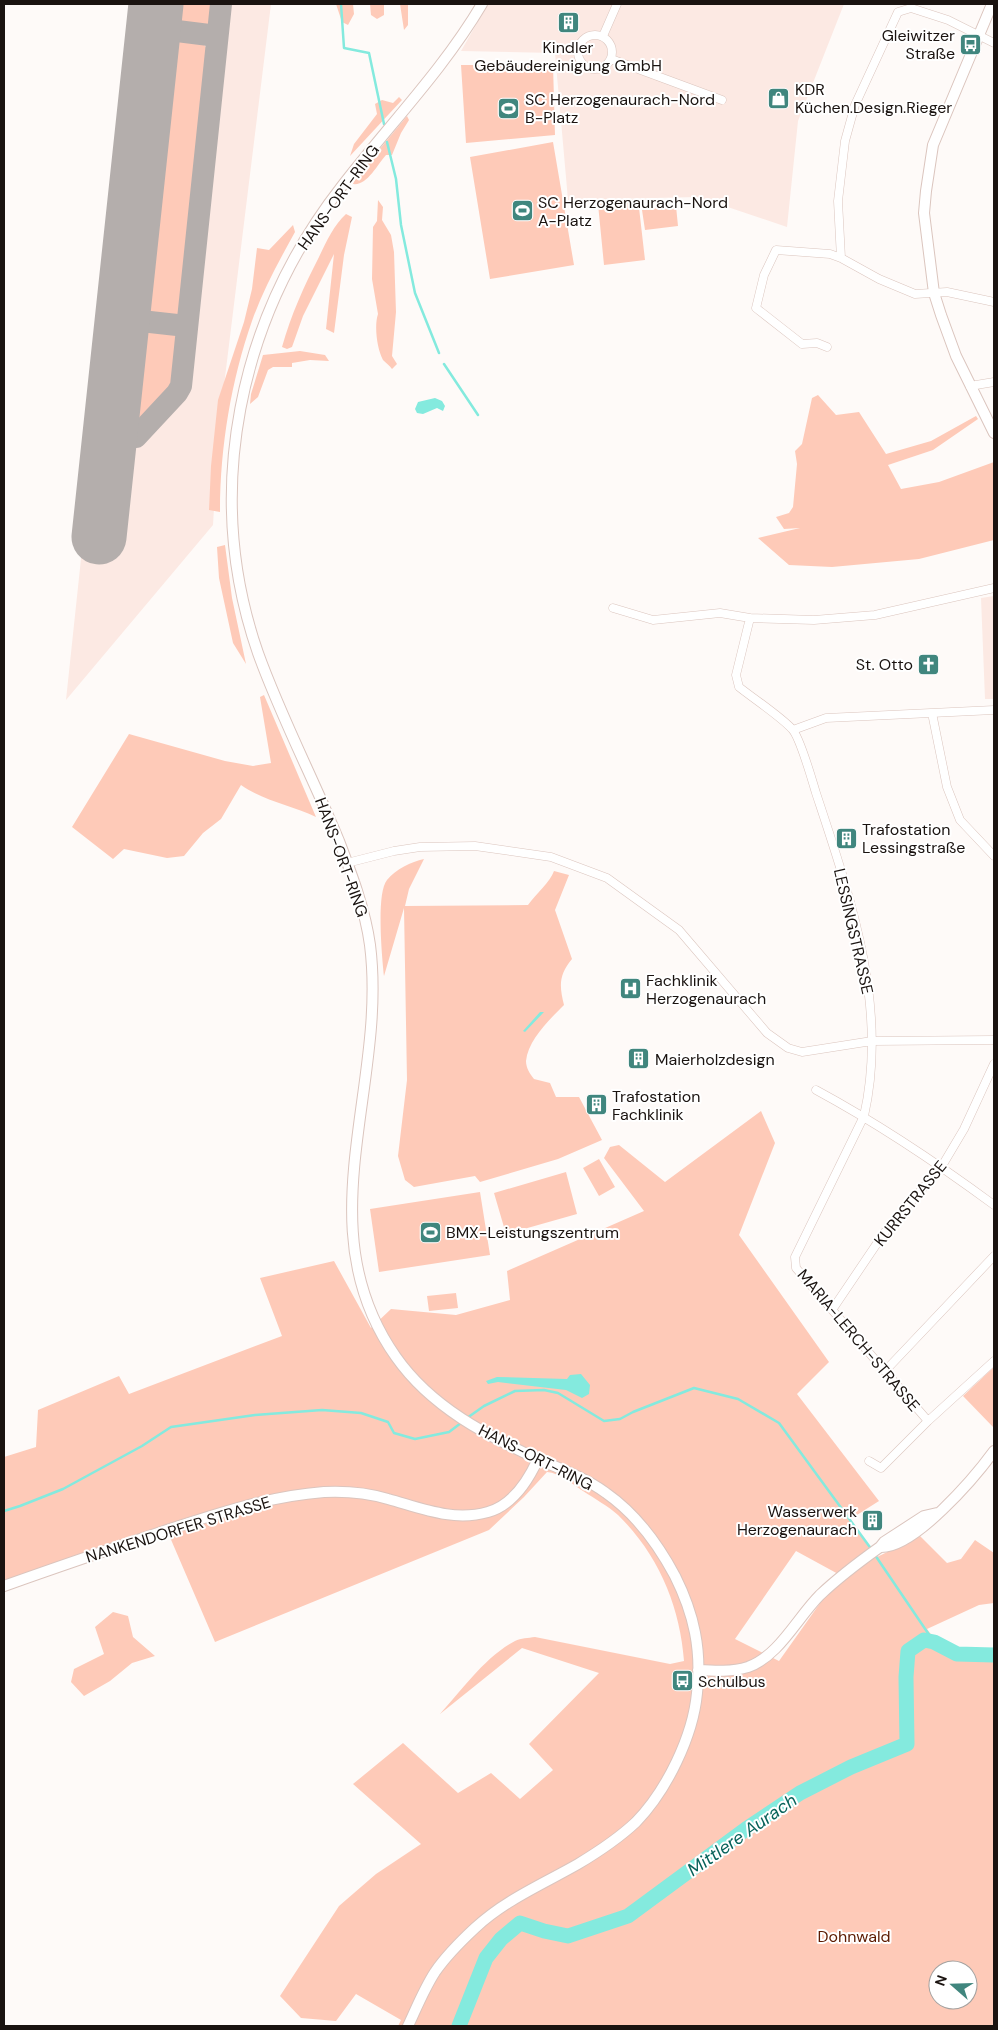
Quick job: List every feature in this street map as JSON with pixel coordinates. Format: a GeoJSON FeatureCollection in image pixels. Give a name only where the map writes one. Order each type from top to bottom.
{"type":"FeatureCollection","features":[{"type":"Feature","properties":{"kind":"main road","name":"HANS-ORT-RING"},"geometry":{"type":"LineString","coordinates":[[408,2026],[434,1973],[475,1928],[496,1910],[515,1898],[598,1852],[638,1820],[657,1794],[682,1749],[695,1710],[698,1670],[695,1632],[690,1607],[661,1551],[636,1518],[609,1494],[587,1480],[493,1438],[439,1403],[414,1380],[396,1358],[381,1334],[368,1307],[355,1254],[350,1216],[352,1178],[366,1078],[372,988],[370,947],[363,906],[322,798],[308,770],[258,652],[238,579],[234,540],[234,448],[240,404],[251,360],[266,315],[285,273],[309,231],[340,188],[438,68],[482,4]]}},
{"type":"Feature","properties":{"kind":"main road"},"geometry":{"type":"LineString","coordinates":[[992,4],[933,145],[924,214],[934,293],[956,356],[994,433]]}},
{"type":"Feature","properties":{"kind":"main road"},"geometry":{"type":"LineString","coordinates":[[698,1670],[738,1669],[758,1662],[774,1651],[820,1595],[884,1542],[924,1516],[937,1513],[971,1482],[994,1451]]}},
{"type":"Feature","properties":{"kind":"main road","name":"NANKENDORFER STRASSE"},"geometry":{"type":"LineString","coordinates":[[4,1586],[228,1510],[302,1494],[326,1492],[368,1495],[454,1516],[470,1516],[489,1512],[505,1504],[520,1490],[538,1459]]}},
{"type":"Feature","properties":{"kind":"street"},"geometry":{"type":"LineString","coordinates":[[603,36],[617,4]]}},
{"type":"Feature","properties":{"kind":"street"},"geometry":{"type":"LineString","coordinates":[[841,258],[838,201],[845,141],[855,105],[894,17],[898,12],[911,8],[948,20],[994,43]]}},
{"type":"Feature","properties":{"kind":"street"},"geometry":{"type":"LineString","coordinates":[[591,35],[603,36],[611,44],[611,60],[607,65],[597,69],[587,67],[580,60],[578,52],[582,42],[591,35]]}},
{"type":"Feature","properties":{"kind":"street"},"geometry":{"type":"LineString","coordinates":[[611,60],[722,100]]}},
{"type":"Feature","properties":{"kind":"street"},"geometry":{"type":"LineString","coordinates":[[827,347],[817,343],[802,344],[756,308],[764,275],[776,250],[816,252],[841,258],[879,279],[915,294],[947,292],[994,302]]}},
{"type":"Feature","properties":{"kind":"street"},"geometry":{"type":"LineString","coordinates":[[970,386],[994,382]]}},
{"type":"Feature","properties":{"kind":"street"},"geometry":{"type":"LineString","coordinates":[[613,608],[653,620],[720,613],[750,618],[814,620],[875,615],[994,588]]}},
{"type":"Feature","properties":{"kind":"street"},"geometry":{"type":"LineString","coordinates":[[750,618],[736,675],[738,687],[793,730],[826,718],[994,710]]}},
{"type":"Feature","properties":{"kind":"street"},"geometry":{"type":"LineString","coordinates":[[932,713],[947,787],[960,820],[994,856]]}},
{"type":"Feature","properties":{"kind":"street","name":"LESSINGSTRASSE"},"geometry":{"type":"LineString","coordinates":[[793,730],[824,817],[856,927],[869,988],[872,1041],[868,1099],[864,1116],[795,1257]]}},
{"type":"Feature","properties":{"kind":"street"},"geometry":{"type":"LineString","coordinates":[[347,863],[394,851],[475,846],[551,857],[606,878],[678,930],[767,1033],[788,1048],[802,1052],[872,1041],[994,1040]]}},
{"type":"Feature","properties":{"kind":"street","name":"KURRSTRASSE"},"geometry":{"type":"LineString","coordinates":[[832,1310],[884,1233],[942,1166],[964,1129],[994,1064]]}},
{"type":"Feature","properties":{"kind":"street"},"geometry":{"type":"LineString","coordinates":[[816,1090],[864,1116],[942,1166],[994,1205]]}},
{"type":"Feature","properties":{"kind":"street"},"geometry":{"type":"LineString","coordinates":[[886,1370],[994,1256]]}},
{"type":"Feature","properties":{"kind":"street","name":"MARIA-LERCH-STRASSE"},"geometry":{"type":"LineString","coordinates":[[795,1257],[796,1268],[886,1370],[928,1421]]}},
{"type":"Feature","properties":{"kind":"street"},"geometry":{"type":"LineString","coordinates":[[869,1461],[881,1468],[928,1421],[994,1361]]}},
{"type":"Feature","properties":{"kind":"shaded area"},"geometry":{"type":"Polygon","coordinates":[[[140,4],[271,4],[219,426],[213,525],[66,700],[140,4]]]}},
{"type":"Feature","properties":{"kind":"shaded area"},"geometry":{"type":"Polygon","coordinates":[[[488,4],[844,4],[798,121],[787,227],[698,197],[568,200],[555,53],[461,51],[488,4]]]}},
{"type":"Feature","properties":{"kind":"shaded area"},"geometry":{"type":"Polygon","coordinates":[[[994,596],[994,699],[985,699],[981,598],[994,596]]]}},
{"type":"Feature","properties":{"kind":"green space"},"geometry":{"type":"Polygon","coordinates":[[[169,4],[216,4],[215,16],[206,28],[186,28],[177,23],[173,18],[169,4]]]}},
{"type":"Feature","properties":{"kind":"green space"},"geometry":{"type":"Polygon","coordinates":[[[336,4],[353,4],[354,14],[348,25],[342,22],[336,4]]]}},
{"type":"Feature","properties":{"kind":"green space"},"geometry":{"type":"Polygon","coordinates":[[[370,4],[384,4],[384,15],[377,19],[371,15],[370,4]]]}},
{"type":"Feature","properties":{"kind":"green space"},"geometry":{"type":"Polygon","coordinates":[[[400,4],[408,4],[408,25],[404,30],[400,4]]]}},
{"type":"Feature","properties":{"kind":"green space"},"geometry":{"type":"Polygon","coordinates":[[[186,38],[202,43],[210,57],[186,302],[182,311],[176,317],[162,320],[154,318],[147,313],[141,305],[138,296],[162,60],[171,45],[186,38]]]}},
{"type":"Feature","properties":{"kind":"green space","name":"SC Herzogenaurach-Nord B-Platz"},"geometry":{"type":"Polygon","coordinates":[[[461,65],[553,65],[555,135],[466,143],[461,65]]]}},
{"type":"Feature","properties":{"kind":"green space"},"geometry":{"type":"Polygon","coordinates":[[[399,97],[402,100],[350,156],[354,144],[377,114],[375,104],[382,100],[393,103],[399,97]]]}},
{"type":"Feature","properties":{"kind":"green space"},"geometry":{"type":"Polygon","coordinates":[[[407,116],[409,120],[401,133],[392,155],[386,155],[363,182],[353,184],[355,179],[407,116]]]}},
{"type":"Feature","properties":{"kind":"green space","name":"SC Herzogenaurach-Nord A-Platz"},"geometry":{"type":"Polygon","coordinates":[[[553,142],[574,265],[490,279],[470,157],[553,142]]]}},
{"type":"Feature","properties":{"kind":"green space"},"geometry":{"type":"Polygon","coordinates":[[[638,199],[645,260],[604,265],[598,204],[638,199]]]}},
{"type":"Feature","properties":{"kind":"green space"},"geometry":{"type":"Polygon","coordinates":[[[378,200],[383,207],[382,220],[391,235],[394,252],[396,312],[392,356],[397,364],[392,369],[383,360],[379,350],[376,325],[378,314],[372,279],[373,227],[377,221],[378,200]]]}},
{"type":"Feature","properties":{"kind":"green space"},"geometry":{"type":"Polygon","coordinates":[[[676,206],[678,226],[645,230],[642,210],[676,206]]]}},
{"type":"Feature","properties":{"kind":"green space"},"geometry":{"type":"Polygon","coordinates":[[[346,214],[352,217],[344,255],[334,333],[326,329],[334,254],[303,316],[292,347],[287,349],[282,347],[308,279],[331,234],[346,214]]]}},
{"type":"Feature","properties":{"kind":"green space"},"geometry":{"type":"Polygon","coordinates":[[[293,225],[295,232],[261,298],[238,367],[225,439],[220,512],[209,510],[211,466],[218,400],[244,322],[252,289],[257,248],[269,250],[293,225]]]}},
{"type":"Feature","properties":{"kind":"green space"},"geometry":{"type":"Polygon","coordinates":[[[152,329],[169,332],[177,339],[179,351],[177,382],[170,394],[142,424],[134,424],[127,410],[128,386],[133,353],[136,340],[143,333],[152,329]]]}},
{"type":"Feature","properties":{"kind":"green space"},"geometry":{"type":"Polygon","coordinates":[[[300,351],[325,355],[329,361],[310,360],[292,363],[292,367],[273,367],[268,370],[258,397],[250,404],[251,394],[263,355],[300,351]]]}},
{"type":"Feature","properties":{"kind":"green space"},"geometry":{"type":"Polygon","coordinates":[[[818,395],[836,415],[859,412],[886,454],[931,441],[976,416],[978,419],[933,450],[888,465],[901,489],[939,482],[994,462],[994,540],[919,559],[832,567],[789,565],[758,538],[800,528],[784,529],[776,517],[789,513],[793,507],[797,464],[795,451],[802,444],[812,398],[818,395]]]}},
{"type":"Feature","properties":{"kind":"green space"},"geometry":{"type":"Polygon","coordinates":[[[225,545],[232,598],[246,664],[233,643],[219,578],[217,547],[225,545]]]}},
{"type":"Feature","properties":{"kind":"green space"},"geometry":{"type":"Polygon","coordinates":[[[264,695],[316,817],[268,799],[241,785],[221,819],[203,833],[184,856],[167,858],[124,849],[113,859],[72,827],[129,734],[225,761],[253,766],[271,763],[260,697],[264,695]]]}},
{"type":"Feature","properties":{"kind":"green space"},"geometry":{"type":"Polygon","coordinates":[[[424,859],[409,889],[405,906],[528,905],[546,884],[554,871],[569,875],[555,910],[572,959],[561,980],[564,1005],[546,1023],[535,1038],[528,1053],[526,1064],[528,1071],[534,1079],[550,1083],[556,1097],[579,1097],[602,1140],[558,1159],[480,1182],[475,1176],[414,1187],[405,1180],[398,1156],[407,1080],[404,908],[384,976],[381,911],[384,887],[387,880],[404,866],[424,859]]]}},
{"type":"Feature","properties":{"kind":"green space","name":"Dohnwald"},"geometry":{"type":"Polygon","coordinates":[[[761,1111],[775,1143],[739,1235],[829,1362],[797,1394],[879,1501],[849,1520],[877,1557],[920,1536],[947,1563],[961,1559],[975,1540],[994,1553],[994,1603],[979,1605],[927,1629],[941,1644],[957,1652],[974,1654],[994,1653],[994,2026],[398,2026],[401,2020],[356,1994],[336,2021],[301,2018],[280,1996],[339,1906],[376,1874],[421,1844],[353,1784],[403,1743],[458,1793],[491,1773],[520,1799],[553,1770],[529,1744],[599,1673],[522,1648],[440,1714],[474,1674],[494,1656],[515,1641],[535,1637],[670,1664],[684,1661],[678,1620],[672,1601],[645,1547],[618,1515],[557,1474],[547,1472],[489,1530],[215,1642],[169,1535],[4,1588],[4,1457],[36,1447],[38,1410],[119,1376],[129,1394],[282,1336],[260,1278],[334,1261],[371,1328],[391,1309],[456,1315],[510,1300],[507,1271],[644,1211],[604,1158],[610,1147],[619,1145],[665,1182],[761,1111]],[[796,1551],[735,1639],[779,1661],[840,1575],[796,1551]]]}},
{"type":"Feature","properties":{"kind":"green space"},"geometry":{"type":"Polygon","coordinates":[[[599,1159],[615,1187],[599,1196],[583,1168],[599,1159]]]}},
{"type":"Feature","properties":{"kind":"green space"},"geometry":{"type":"Polygon","coordinates":[[[566,1172],[577,1214],[506,1234],[494,1193],[566,1172]]]}},
{"type":"Feature","properties":{"kind":"green space","name":"BMX-Leistungszentrum"},"geometry":{"type":"Polygon","coordinates":[[[480,1192],[490,1255],[379,1272],[370,1209],[480,1192]]]}},
{"type":"Feature","properties":{"kind":"green space"},"geometry":{"type":"Polygon","coordinates":[[[456,1293],[458,1308],[429,1311],[427,1296],[456,1293]]]}},
{"type":"Feature","properties":{"kind":"green space"},"geometry":{"type":"Polygon","coordinates":[[[994,1367],[994,1428],[963,1396],[994,1367]]]}},
{"type":"Feature","properties":{"kind":"green space"},"geometry":{"type":"Polygon","coordinates":[[[113,1612],[128,1616],[133,1637],[155,1656],[132,1663],[110,1681],[84,1696],[71,1682],[74,1669],[104,1654],[95,1627],[113,1612]]]}},
{"type":"Feature","properties":{"kind":"water"},"geometry":{"type":"Polygon","coordinates":[[[435,398],[442,401],[445,406],[443,411],[437,408],[423,414],[417,413],[415,409],[418,402],[435,398]]]}},
{"type":"Feature","properties":{"kind":"water"},"geometry":{"type":"Polygon","coordinates":[[[540,1012],[544,1012],[525,1032],[523,1031],[540,1012]]]}},
{"type":"Feature","properties":{"kind":"water"},"geometry":{"type":"Polygon","coordinates":[[[581,1374],[590,1385],[589,1394],[582,1398],[566,1390],[498,1382],[488,1384],[486,1381],[497,1377],[567,1379],[570,1375],[581,1374]]]}},
{"type":"Feature","properties":{"kind":"waterway"},"geometry":{"type":"LineString","coordinates":[[341,4],[344,48],[369,53],[384,124]]}},
{"type":"Feature","properties":{"kind":"waterway"},"geometry":{"type":"LineString","coordinates":[[387,142],[396,179],[401,225],[415,293],[439,353]]}},
{"type":"Feature","properties":{"kind":"waterway"},"geometry":{"type":"LineString","coordinates":[[444,364],[478,415]]}},
{"type":"Feature","properties":{"kind":"waterway"},"geometry":{"type":"LineString","coordinates":[[467,1418],[484,1406],[515,1391],[544,1390],[558,1393],[604,1421],[620,1419],[694,1388],[738,1399],[779,1423],[872,1550]]}},
{"type":"Feature","properties":{"kind":"waterway"},"geometry":{"type":"LineString","coordinates":[[4,1511],[63,1489],[142,1446],[171,1427],[255,1415],[322,1410],[361,1413],[388,1422],[394,1433],[415,1439],[449,1432],[461,1423]]}},
{"type":"Feature","properties":{"kind":"waterway"},"geometry":{"type":"LineString","coordinates":[[875,1555],[934,1642]]}},
{"type":"Feature","properties":{"kind":"waterway","name":"Mittlere Aurach"},"geometry":{"type":"LineString","coordinates":[[459,2026],[486,1958],[501,1939],[520,1923],[568,1936],[628,1916],[746,1829],[800,1793],[851,1767],[907,1744],[906,1677],[908,1651],[924,1640],[934,1642],[957,1654],[994,1655]]}},
{"type":"Feature","properties":{"kind":"taxiway"},"geometry":{"type":"LineString","coordinates":[[110,437],[136,437],[177,393],[181,386],[221,4]]}},
{"type":"Feature","properties":{"kind":"taxiway"},"geometry":{"type":"LineString","coordinates":[[153,28],[217,36]]}},
{"type":"Feature","properties":{"kind":"taxiway"},"geometry":{"type":"LineString","coordinates":[[123,319],[186,326]]}},
{"type":"Feature","properties":{"kind":"runway"},"geometry":{"type":"LineString","coordinates":[[99,537],[156,4]]}},
{"type":"Feature","properties":{"kind":"place","name":"Kindler Gebäudereinigung GmbH"},"geometry":{"type":"Point","coordinates":[568,23]}},
{"type":"Feature","properties":{"kind":"place","name":"Gleiwitzer Straße"},"geometry":{"type":"Point","coordinates":[971,44]}},
{"type":"Feature","properties":{"kind":"place","name":"KDR Küchen.Design.Rieger"},"geometry":{"type":"Point","coordinates":[779,98]}},
{"type":"Feature","properties":{"kind":"place","name":"SC Herzogenaurach-Nord B-Platz"},"geometry":{"type":"Point","coordinates":[509,108]}},
{"type":"Feature","properties":{"kind":"place","name":"SC Herzogenaurach-Nord A-Platz"},"geometry":{"type":"Point","coordinates":[522,211]}},
{"type":"Feature","properties":{"kind":"place","name":"St. Otto"},"geometry":{"type":"Point","coordinates":[929,664]}},
{"type":"Feature","properties":{"kind":"place","name":"Trafostation Lessingstraße"},"geometry":{"type":"Point","coordinates":[846,838]}},
{"type":"Feature","properties":{"kind":"place","name":"Fachklinik Herzogenaurach"},"geometry":{"type":"Point","coordinates":[630,989]}},
{"type":"Feature","properties":{"kind":"place","name":"Maierholzdesign"},"geometry":{"type":"Point","coordinates":[639,1059]}},
{"type":"Feature","properties":{"kind":"place","name":"Trafostation Fachklinik"},"geometry":{"type":"Point","coordinates":[596,1105]}},
{"type":"Feature","properties":{"kind":"place","name":"BMX-Leistungszentrum"},"geometry":{"type":"Point","coordinates":[430,1232]}},
{"type":"Feature","properties":{"kind":"place","name":"Wasserwerk Herzogenaurach"},"geometry":{"type":"Point","coordinates":[873,1520]}},
{"type":"Feature","properties":{"kind":"place","name":"Schulbus"},"geometry":{"type":"Point","coordinates":[682,1681]}}]}
